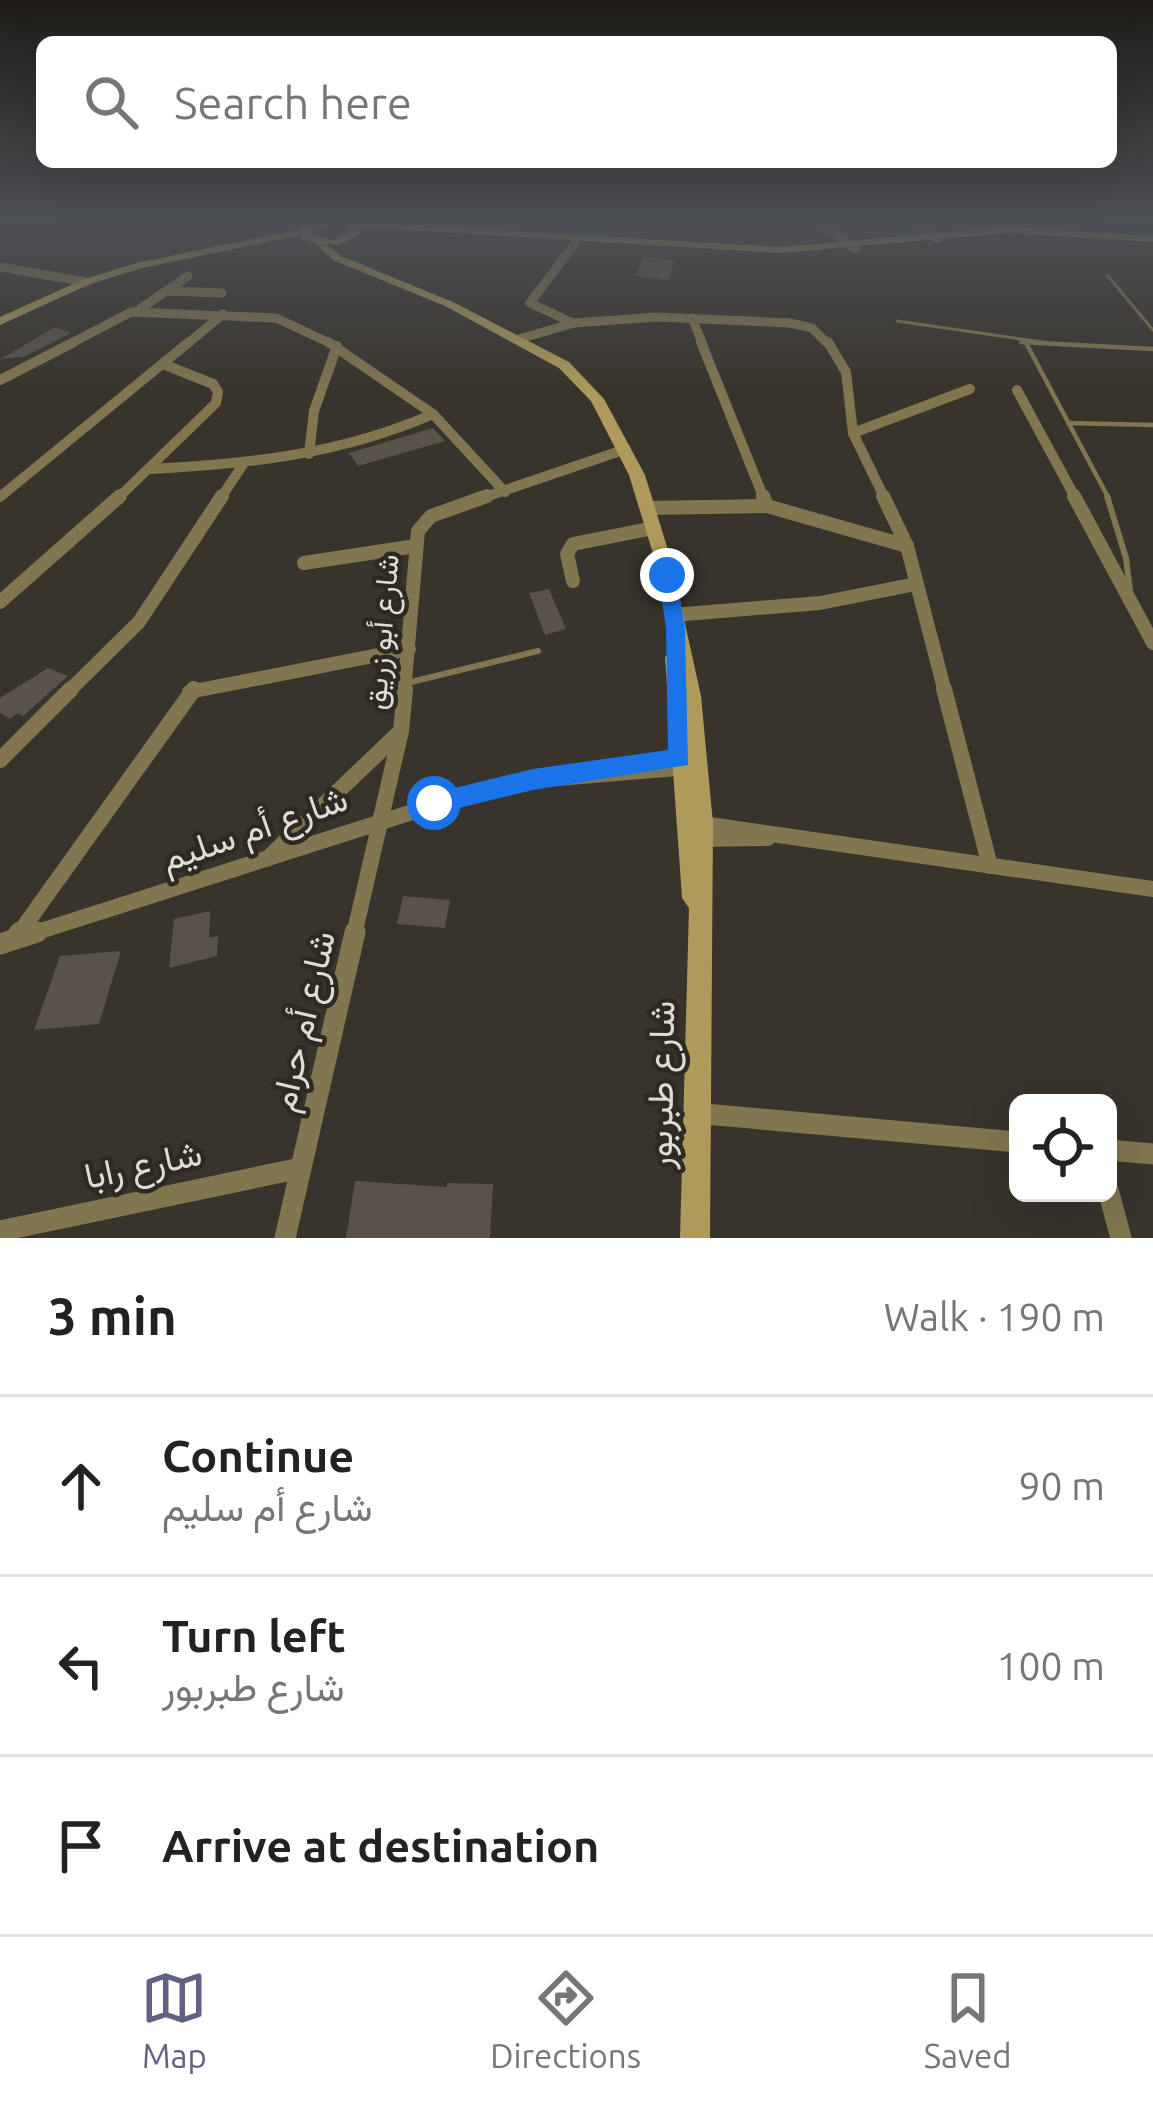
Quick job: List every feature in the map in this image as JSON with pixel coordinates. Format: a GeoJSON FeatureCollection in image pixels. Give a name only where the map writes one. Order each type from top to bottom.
{"type":"FeatureCollection","features":[{"type":"Feature","properties":{"kind":"street"},"geometry":{"type":"LineString","coordinates":[[60,278],[86,282]]}},
{"type":"Feature","properties":{"kind":"street"},"geometry":{"type":"LineString","coordinates":[[0,321],[101,278]]}},
{"type":"Feature","properties":{"kind":"street"},"geometry":{"type":"LineString","coordinates":[[137,311],[185,278]]}},
{"type":"Feature","properties":{"kind":"street","name":"شارع طبربور"},"geometry":{"type":"LineString","coordinates":[[386,278],[519,339],[578,377],[626,449],[649,508],[674,621],[674,694],[689,762],[694,831],[698,933],[695,1238]]}},
{"type":"Feature","properties":{"kind":"street"},"geometry":{"type":"LineString","coordinates":[[549,278],[530,303],[574,323]]}},
{"type":"Feature","properties":{"kind":"street"},"geometry":{"type":"LineString","coordinates":[[161,291],[222,293]]}},
{"type":"Feature","properties":{"kind":"street"},"geometry":{"type":"LineString","coordinates":[[0,380],[113,318],[137,311],[285,320],[338,346],[433,414],[505,492]]}},
{"type":"Feature","properties":{"kind":"street"},"geometry":{"type":"LineString","coordinates":[[0,497],[223,314]]}},
{"type":"Feature","properties":{"kind":"street"},"geometry":{"type":"LineString","coordinates":[[692,318],[766,506]]}},
{"type":"Feature","properties":{"kind":"street"},"geometry":{"type":"LineString","coordinates":[[519,339],[574,323],[692,318],[790,323],[820,333],[847,372],[853,433],[907,546],[990,866]]}},
{"type":"Feature","properties":{"kind":"street"},"geometry":{"type":"LineString","coordinates":[[309,454],[314,411],[338,346]]}},
{"type":"Feature","properties":{"kind":"street"},"geometry":{"type":"LineString","coordinates":[[0,362],[20,369]]}},
{"type":"Feature","properties":{"kind":"street"},"geometry":{"type":"LineString","coordinates":[[0,602],[151,469],[218,398],[213,384],[164,364]]}},
{"type":"Feature","properties":{"kind":"street"},"geometry":{"type":"LineString","coordinates":[[853,433],[970,389]]}},
{"type":"Feature","properties":{"kind":"street"},"geometry":{"type":"LineString","coordinates":[[1018,390],[1153,643]]}},
{"type":"Feature","properties":{"kind":"street"},"geometry":{"type":"LineString","coordinates":[[151,469],[309,454],[364,443],[433,414]]}},
{"type":"Feature","properties":{"kind":"street","name":"شارع أبو زريق"},"geometry":{"type":"LineString","coordinates":[[383,819],[406,683],[418,531],[431,516],[626,449]]}},
{"type":"Feature","properties":{"kind":"street"},"geometry":{"type":"LineString","coordinates":[[0,760],[139,622],[244,463]]}},
{"type":"Feature","properties":{"kind":"street"},"geometry":{"type":"LineString","coordinates":[[649,508],[766,506],[907,546]]}},
{"type":"Feature","properties":{"kind":"street"},"geometry":{"type":"LineString","coordinates":[[573,581],[567,554],[573,544],[654,528]]}},
{"type":"Feature","properties":{"kind":"street"},"geometry":{"type":"LineString","coordinates":[[304,563],[416,546]]}},
{"type":"Feature","properties":{"kind":"street"},"geometry":{"type":"LineString","coordinates":[[674,621],[820,603],[916,584]]}},
{"type":"Feature","properties":{"kind":"street"},"geometry":{"type":"LineString","coordinates":[[8,941],[191,690],[409,649]]}},
{"type":"Feature","properties":{"kind":"street"},"geometry":{"type":"LineString","coordinates":[[264,862],[400,731]]}},
{"type":"Feature","properties":{"kind":"street","name":"شارع أم سليم"},"geometry":{"type":"LineString","coordinates":[[8,941],[475,792],[689,762]]}},
{"type":"Feature","properties":{"kind":"street","name":"شارع أم حرام"},"geometry":{"type":"LineString","coordinates":[[285,1238],[383,819]]}},
{"type":"Feature","properties":{"kind":"street"},"geometry":{"type":"LineString","coordinates":[[694,831],[779,837],[1153,889]]}},
{"type":"Feature","properties":{"kind":"street"},"geometry":{"type":"LineString","coordinates":[[694,1113],[1009,1141]]}},
{"type":"Feature","properties":{"kind":"street"},"geometry":{"type":"LineString","coordinates":[[1117,1151],[1153,1154]]}},
{"type":"Feature","properties":{"kind":"street","name":"شارع رابا"},"geometry":{"type":"LineString","coordinates":[[0,1231],[301,1168]]}},
{"type":"Feature","properties":{"kind":"street"},"geometry":{"type":"LineString","coordinates":[[1111,1202],[1121,1238]]}},
{"type":"Feature","properties":{"kind":"lane"},"geometry":{"type":"LineString","coordinates":[[1109,278],[1153,330]]}},
{"type":"Feature","properties":{"kind":"lane"},"geometry":{"type":"LineString","coordinates":[[1143,318],[1153,318]]}},
{"type":"Feature","properties":{"kind":"lane"},"geometry":{"type":"LineString","coordinates":[[897,321],[949,325],[1025,343],[1153,349]]}},
{"type":"Feature","properties":{"kind":"lane"},"geometry":{"type":"LineString","coordinates":[[1025,343],[1112,503],[1124,537],[1130,601]]}},
{"type":"Feature","properties":{"kind":"lane"},"geometry":{"type":"LineString","coordinates":[[1068,423],[1153,425]]}},
{"type":"Feature","properties":{"kind":"lane"},"geometry":{"type":"LineString","coordinates":[[406,683],[538,651]]}},
{"type":"Feature","properties":{"kind":"building"},"geometry":{"type":"Polygon","coordinates":[[[55,327],[71,333],[24,357],[0,359],[55,327]]]}},
{"type":"Feature","properties":{"kind":"building"},"geometry":{"type":"Polygon","coordinates":[[[433,428],[445,441],[358,466],[349,453],[433,428]]]}},
{"type":"Feature","properties":{"kind":"building"},"geometry":{"type":"Polygon","coordinates":[[[549,589],[566,629],[545,635],[529,593],[549,589]]]}},
{"type":"Feature","properties":{"kind":"building"},"geometry":{"type":"Polygon","coordinates":[[[48,668],[68,676],[23,716],[18,713],[10,719],[0,713],[0,698],[48,668]]]}},
{"type":"Feature","properties":{"kind":"building"},"geometry":{"type":"Polygon","coordinates":[[[403,896],[450,900],[445,928],[397,924],[403,896]]]}},
{"type":"Feature","properties":{"kind":"building"},"geometry":{"type":"Polygon","coordinates":[[[210,911],[209,938],[218,936],[217,956],[169,968],[174,919],[210,911]]]}},
{"type":"Feature","properties":{"kind":"building"},"geometry":{"type":"Polygon","coordinates":[[[121,951],[99,1024],[34,1030],[60,956],[121,951]]]}},
{"type":"Feature","properties":{"kind":"building"},"geometry":{"type":"Polygon","coordinates":[[[355,1181],[447,1187],[447,1183],[493,1184],[490,1238],[346,1238],[355,1181]]]}},
{"type":"Feature","properties":{"kind":"route"},"geometry":{"type":"LineString","coordinates":[[434,803],[533,779],[680,758],[674,694],[676,628],[667,575]]}}]}
